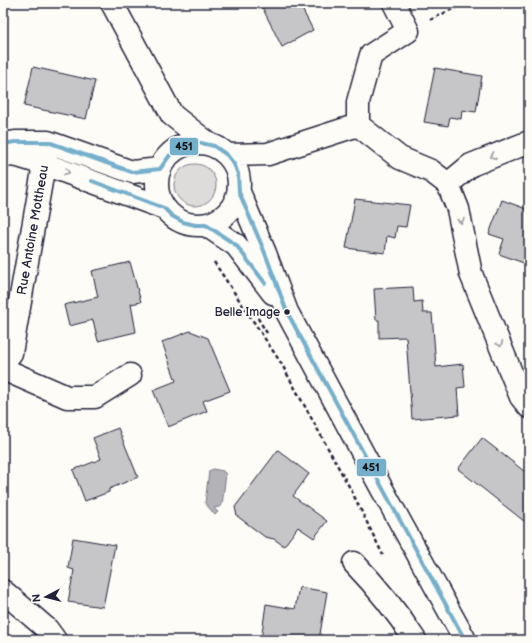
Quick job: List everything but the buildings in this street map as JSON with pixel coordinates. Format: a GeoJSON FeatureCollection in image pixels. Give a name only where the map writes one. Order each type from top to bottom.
{"type":"FeatureCollection","features":[{"type":"Feature","properties":{"kind":"street"},"geometry":{"type":"LineString","coordinates":[[112,3],[172,115],[234,164],[238,183],[287,312],[465,640]]}},
{"type":"Feature","properties":{"kind":"street"},"geometry":{"type":"LineString","coordinates":[[358,125],[358,102],[371,55],[408,31],[394,3]]}},
{"type":"Feature","properties":{"kind":"street"},"geometry":{"type":"LineString","coordinates":[[172,115],[173,132],[165,162],[157,182],[159,196],[164,208],[172,216],[183,222],[195,225],[206,225],[218,220],[227,213],[235,203],[238,183],[268,154]]}},
{"type":"Feature","properties":{"kind":"street"},"geometry":{"type":"LineString","coordinates":[[3,144],[15,142],[48,142],[132,172],[165,162],[179,148],[190,144],[201,143],[218,150],[268,154],[358,125]]}},
{"type":"Feature","properties":{"kind":"street"},"geometry":{"type":"LineString","coordinates":[[358,125],[400,158],[431,171],[448,184],[458,209],[471,274],[521,397],[529,407]]}},
{"type":"Feature","properties":{"kind":"street","name":"Rue Antoine Mottheau"},"geometry":{"type":"LineString","coordinates":[[3,363],[11,353],[48,142]]}},
{"type":"Feature","properties":{"kind":"street"},"geometry":{"type":"LineString","coordinates":[[448,184],[471,164],[529,142]]}},
{"type":"Feature","properties":{"kind":"street"},"geometry":{"type":"LineString","coordinates":[[3,154],[18,156],[44,164],[164,208]]}},
{"type":"Feature","properties":{"kind":"street"},"geometry":{"type":"LineString","coordinates":[[206,225],[236,245],[287,312]]}},
{"type":"Feature","properties":{"kind":"street"},"geometry":{"type":"LineString","coordinates":[[3,370],[67,397],[94,397],[130,375]]}},
{"type":"Feature","properties":{"kind":"street"},"geometry":{"type":"LineString","coordinates":[[354,563],[381,592],[401,618],[415,640]]}},
{"type":"Feature","properties":{"kind":"street"},"geometry":{"type":"LineString","coordinates":[[3,591],[47,629],[55,640]]}},
{"type":"Feature","properties":{"kind":"path"},"geometry":{"type":"LineString","coordinates":[[408,31],[465,3]]}},
{"type":"Feature","properties":{"kind":"shaded area"},"geometry":{"type":"Polygon","coordinates":[[[191,164],[199,164],[207,167],[213,173],[216,185],[213,197],[207,203],[199,206],[191,206],[183,203],[177,197],[174,189],[174,181],[177,173],[183,167],[191,164]]]}},
{"type":"Feature","properties":{"kind":"shaded area"},"geometry":{"type":"Polygon","coordinates":[[[213,469],[223,471],[226,474],[222,505],[214,508],[218,512],[215,515],[205,503],[209,471],[213,469]]]}},
{"type":"Feature","properties":{"kind":"transit line","name":"451"},"geometry":{"type":"LineString","coordinates":[[3,144],[15,142],[48,142],[132,172],[160,169],[170,155],[179,148],[190,144],[201,143],[214,146],[227,155],[234,164],[238,174],[239,192],[265,253],[287,312],[465,640]]}},
{"type":"Feature","properties":{"kind":"transit line","name":"451"},"geometry":{"type":"LineString","coordinates":[[92,181],[164,208],[172,216],[183,222],[195,225],[206,225],[236,245],[265,283]]}},
{"type":"Feature","properties":{"kind":"place","name":"Belle Image"},"geometry":{"type":"Point","coordinates":[287,312]}}]}
